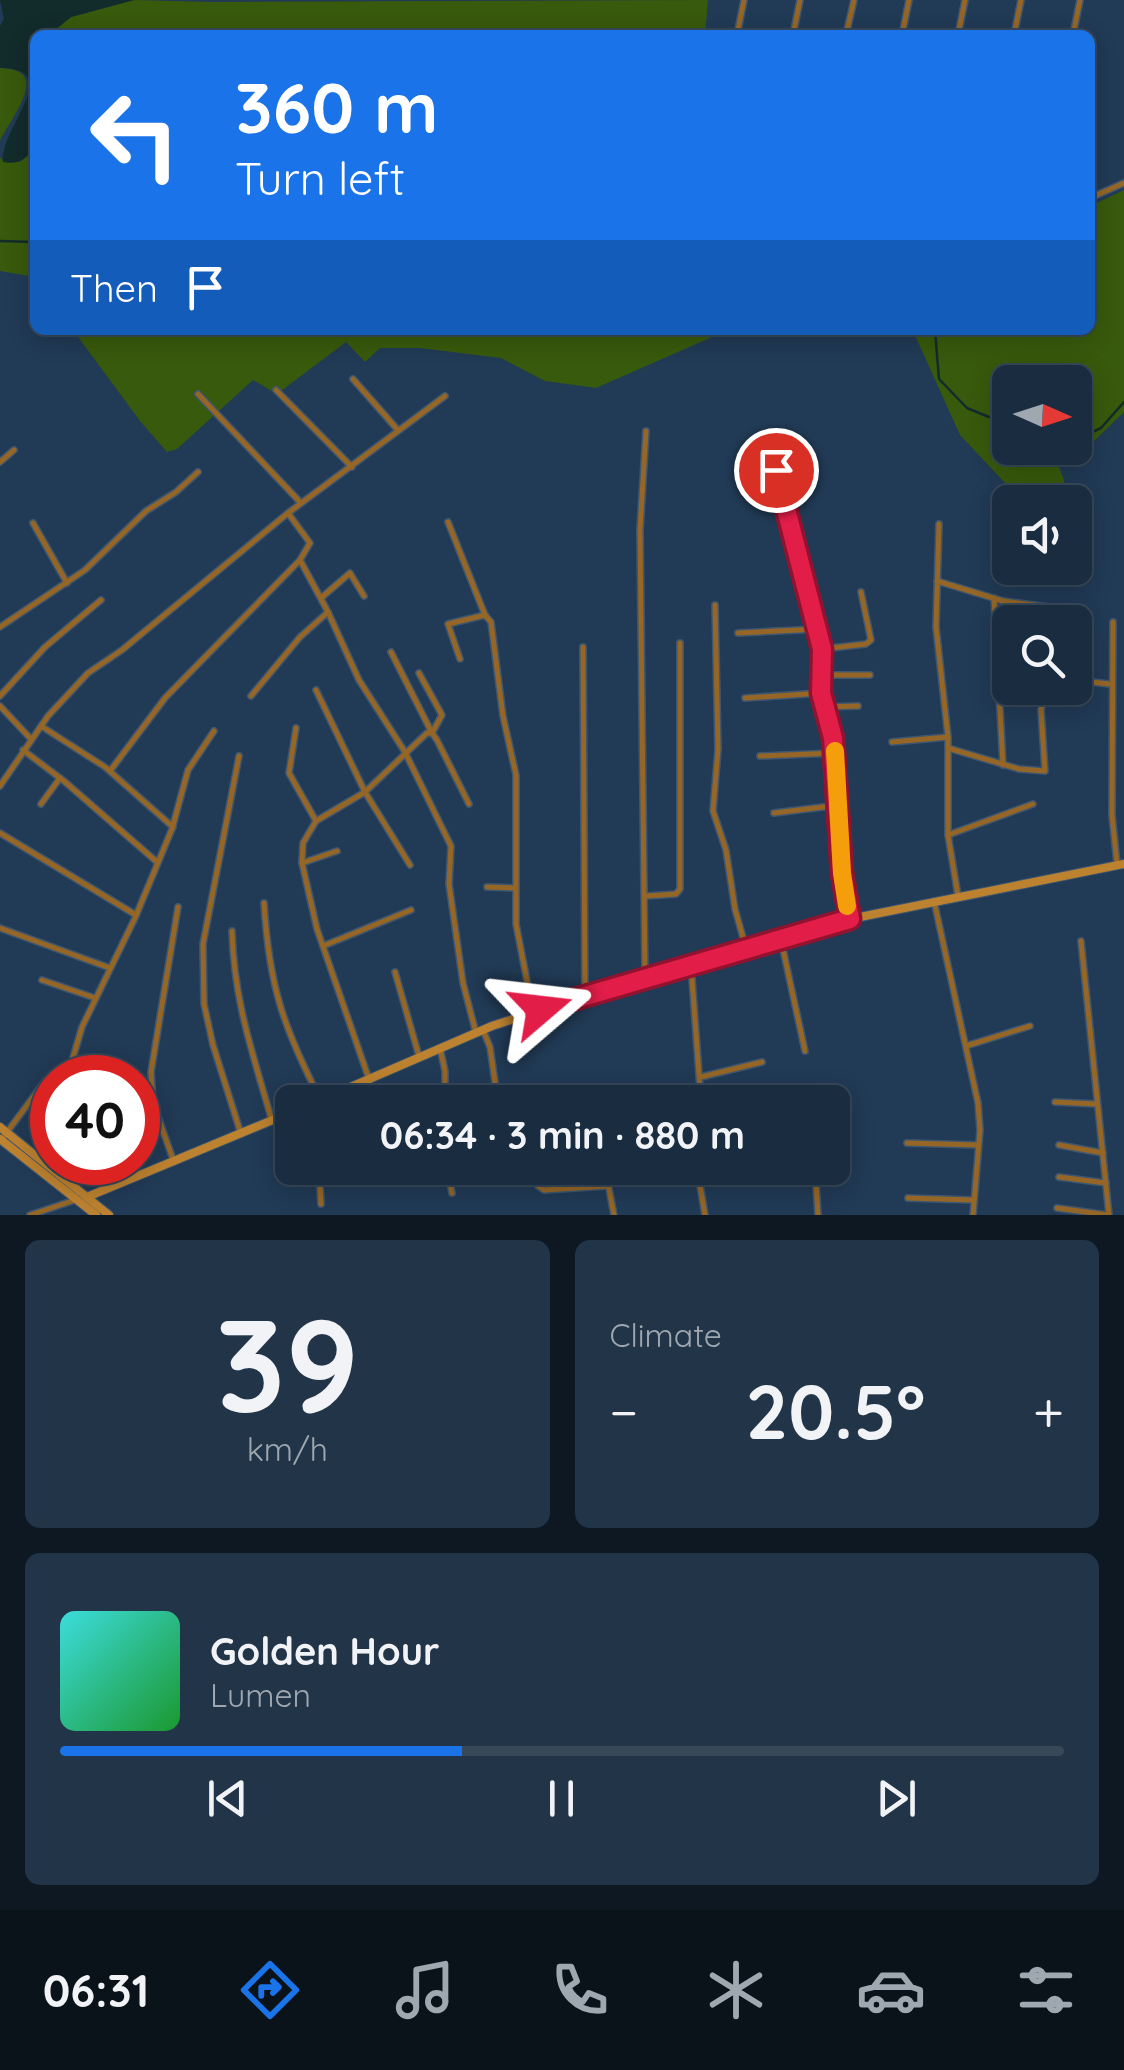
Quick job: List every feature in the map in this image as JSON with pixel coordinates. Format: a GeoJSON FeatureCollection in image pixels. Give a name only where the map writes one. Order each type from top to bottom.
{"type":"FeatureCollection","features":[{"type":"Feature","properties":{"kind":"street"},"geometry":{"type":"LineString","coordinates":[[738,30],[744,0]]}},
{"type":"Feature","properties":{"kind":"street"},"geometry":{"type":"LineString","coordinates":[[794,30],[800,0]]}},
{"type":"Feature","properties":{"kind":"street"},"geometry":{"type":"LineString","coordinates":[[847,30],[854,0]]}},
{"type":"Feature","properties":{"kind":"street"},"geometry":{"type":"LineString","coordinates":[[903,30],[910,0]]}},
{"type":"Feature","properties":{"kind":"street"},"geometry":{"type":"LineString","coordinates":[[959,30],[965,0]]}},
{"type":"Feature","properties":{"kind":"street"},"geometry":{"type":"LineString","coordinates":[[1015,30],[1021,0]]}},
{"type":"Feature","properties":{"kind":"street"},"geometry":{"type":"LineString","coordinates":[[1074,30],[1080,0]]}},
{"type":"Feature","properties":{"kind":"street"},"geometry":{"type":"LineString","coordinates":[[1095,196],[1124,183]]}},
{"type":"Feature","properties":{"kind":"street"},"geometry":{"type":"LineString","coordinates":[[353,380],[398,430]]}},
{"type":"Feature","properties":{"kind":"street"},"geometry":{"type":"LineString","coordinates":[[276,390],[352,467]]}},
{"type":"Feature","properties":{"kind":"street"},"geometry":{"type":"LineString","coordinates":[[198,394],[302,503]]}},
{"type":"Feature","properties":{"kind":"street"},"geometry":{"type":"LineString","coordinates":[[0,786],[30,738],[88,673],[122,650],[288,513],[445,396]]}},
{"type":"Feature","properties":{"kind":"street"},"geometry":{"type":"LineString","coordinates":[[646,431],[640,530],[646,978]]}},
{"type":"Feature","properties":{"kind":"street"},"geometry":{"type":"LineString","coordinates":[[760,442],[776,470],[822,649],[821,693],[835,753],[842,873],[850,919]]}},
{"type":"Feature","properties":{"kind":"street"},"geometry":{"type":"LineString","coordinates":[[0,462],[14,450]]}},
{"type":"Feature","properties":{"kind":"street"},"geometry":{"type":"LineString","coordinates":[[0,626],[85,570],[146,511],[198,472]]}},
{"type":"Feature","properties":{"kind":"street"},"geometry":{"type":"LineString","coordinates":[[110,772],[165,698],[300,560],[310,542],[288,513]]}},
{"type":"Feature","properties":{"kind":"street"},"geometry":{"type":"LineString","coordinates":[[448,522],[490,622],[501,680],[516,775],[516,924],[533,1012]]}},
{"type":"Feature","properties":{"kind":"street"},"geometry":{"type":"LineString","coordinates":[[33,523],[67,583]]}},
{"type":"Feature","properties":{"kind":"street"},"geometry":{"type":"LineString","coordinates":[[939,524],[939,666],[948,736],[948,836],[958,896]]}},
{"type":"Feature","properties":{"kind":"street"},"geometry":{"type":"LineString","coordinates":[[300,560],[359,680],[406,752],[451,846],[449,884],[463,983],[479,1031],[490,1047],[495,1085]]}},
{"type":"Feature","properties":{"kind":"street"},"geometry":{"type":"LineString","coordinates":[[321,598],[350,573],[364,596]]}},
{"type":"Feature","properties":{"kind":"street"},"geometry":{"type":"LineString","coordinates":[[936,580],[994,598],[1037,605]]}},
{"type":"Feature","properties":{"kind":"street"},"geometry":{"type":"LineString","coordinates":[[822,649],[871,640],[862,592]]}},
{"type":"Feature","properties":{"kind":"street"},"geometry":{"type":"LineString","coordinates":[[994,598],[1003,765]]}},
{"type":"Feature","properties":{"kind":"street"},"geometry":{"type":"LineString","coordinates":[[0,696],[45,647],[101,600]]}},
{"type":"Feature","properties":{"kind":"street"},"geometry":{"type":"LineString","coordinates":[[715,606],[718,749],[713,811],[726,850],[746,950]]}},
{"type":"Feature","properties":{"kind":"street"},"geometry":{"type":"LineString","coordinates":[[251,696],[300,637],[328,612]]}},
{"type":"Feature","properties":{"kind":"street"},"geometry":{"type":"LineString","coordinates":[[460,659],[448,624],[486,615]]}},
{"type":"Feature","properties":{"kind":"street"},"geometry":{"type":"LineString","coordinates":[[356,1085],[479,1031],[646,978],[850,919],[1120,864],[1112,815],[1112,622]]}},
{"type":"Feature","properties":{"kind":"street"},"geometry":{"type":"LineString","coordinates":[[738,633],[818,629]]}},
{"type":"Feature","properties":{"kind":"street"},"geometry":{"type":"LineString","coordinates":[[646,896],[676,894],[680,882],[680,644]]}},
{"type":"Feature","properties":{"kind":"street"},"geometry":{"type":"LineString","coordinates":[[583,647],[585,996]]}},
{"type":"Feature","properties":{"kind":"street"},"geometry":{"type":"LineString","coordinates":[[391,652],[469,804]]}},
{"type":"Feature","properties":{"kind":"street"},"geometry":{"type":"LineString","coordinates":[[420,674],[442,715],[432,733]]}},
{"type":"Feature","properties":{"kind":"street"},"geometry":{"type":"LineString","coordinates":[[820,675],[870,675]]}},
{"type":"Feature","properties":{"kind":"street"},"geometry":{"type":"LineString","coordinates":[[1092,681],[1111,684]]}},
{"type":"Feature","properties":{"kind":"street"},"geometry":{"type":"LineString","coordinates":[[316,690],[365,792],[410,864]]}},
{"type":"Feature","properties":{"kind":"street"},"geometry":{"type":"LineString","coordinates":[[745,698],[821,693]]}},
{"type":"Feature","properties":{"kind":"street"},"geometry":{"type":"LineString","coordinates":[[948,748],[1003,765],[1045,771],[1042,705]]}},
{"type":"Feature","properties":{"kind":"street"},"geometry":{"type":"LineString","coordinates":[[0,706],[30,738]]}},
{"type":"Feature","properties":{"kind":"street"},"geometry":{"type":"LineString","coordinates":[[824,707],[858,706]]}},
{"type":"Feature","properties":{"kind":"street"},"geometry":{"type":"LineString","coordinates":[[41,726],[110,772],[173,826]]}},
{"type":"Feature","properties":{"kind":"street"},"geometry":{"type":"LineString","coordinates":[[296,728],[289,773],[316,821]]}},
{"type":"Feature","properties":{"kind":"street"},"geometry":{"type":"LineString","coordinates":[[74,1055],[82,1027],[136,915],[173,826],[188,770],[214,730]]}},
{"type":"Feature","properties":{"kind":"street"},"geometry":{"type":"LineString","coordinates":[[370,1079],[323,946],[302,863],[304,844],[316,821],[365,792],[427,733],[432,733]]}},
{"type":"Feature","properties":{"kind":"street"},"geometry":{"type":"LineString","coordinates":[[892,742],[948,736]]}},
{"type":"Feature","properties":{"kind":"street"},"geometry":{"type":"LineString","coordinates":[[23,750],[157,862]]}},
{"type":"Feature","properties":{"kind":"street"},"geometry":{"type":"LineString","coordinates":[[760,756],[835,753]]}},
{"type":"Feature","properties":{"kind":"street"},"geometry":{"type":"LineString","coordinates":[[239,756],[203,944],[207,1018],[241,1134]]}},
{"type":"Feature","properties":{"kind":"street"},"geometry":{"type":"LineString","coordinates":[[41,804],[60,778]]}},
{"type":"Feature","properties":{"kind":"street"},"geometry":{"type":"LineString","coordinates":[[948,836],[1033,804]]}},
{"type":"Feature","properties":{"kind":"street"},"geometry":{"type":"LineString","coordinates":[[774,813],[839,805]]}},
{"type":"Feature","properties":{"kind":"street"},"geometry":{"type":"LineString","coordinates":[[0,833],[136,915]]}},
{"type":"Feature","properties":{"kind":"street"},"geometry":{"type":"LineString","coordinates":[[302,863],[337,850]]}},
{"type":"Feature","properties":{"kind":"street"},"geometry":{"type":"LineString","coordinates":[[487,887],[515,888]]}},
{"type":"Feature","properties":{"kind":"street"},"geometry":{"type":"LineString","coordinates":[[934,901],[978,1103],[972,1215]]}},
{"type":"Feature","properties":{"kind":"street"},"geometry":{"type":"LineString","coordinates":[[264,902],[266,948],[278,1009],[311,1085]]}},
{"type":"Feature","properties":{"kind":"street"},"geometry":{"type":"LineString","coordinates":[[174,1162],[153,1103],[151,1072],[178,906]]}},
{"type":"Feature","properties":{"kind":"street"},"geometry":{"type":"LineString","coordinates":[[323,946],[410,910]]}},
{"type":"Feature","properties":{"kind":"street"},"geometry":{"type":"LineString","coordinates":[[0,928],[110,968]]}},
{"type":"Feature","properties":{"kind":"street"},"geometry":{"type":"LineString","coordinates":[[232,932],[238,1004],[272,1121]]}},
{"type":"Feature","properties":{"kind":"street"},"geometry":{"type":"LineString","coordinates":[[781,940],[805,1051]]}},
{"type":"Feature","properties":{"kind":"street"},"geometry":{"type":"LineString","coordinates":[[1057,1208],[1108,1215],[1081,941]]}},
{"type":"Feature","properties":{"kind":"street"},"geometry":{"type":"LineString","coordinates":[[691,965],[701,1085]]}},
{"type":"Feature","properties":{"kind":"street"},"geometry":{"type":"LineString","coordinates":[[395,972],[419,1058]]}},
{"type":"Feature","properties":{"kind":"street"},"geometry":{"type":"LineString","coordinates":[[42,980],[95,998]]}},
{"type":"Feature","properties":{"kind":"street"},"geometry":{"type":"LineString","coordinates":[[966,1046],[1030,1026]]}},
{"type":"Feature","properties":{"kind":"street"},"geometry":{"type":"LineString","coordinates":[[440,1048],[446,1085]]}},
{"type":"Feature","properties":{"kind":"street"},"geometry":{"type":"LineString","coordinates":[[701,1077],[762,1062]]}},
{"type":"Feature","properties":{"kind":"street"},"geometry":{"type":"LineString","coordinates":[[30,1099],[4,1129],[1,1139],[109,1215]]}},
{"type":"Feature","properties":{"kind":"street"},"geometry":{"type":"LineString","coordinates":[[1056,1102],[1096,1104]]}},
{"type":"Feature","properties":{"kind":"street"},"geometry":{"type":"LineString","coordinates":[[30,1215],[110,1188],[275,1120]]}},
{"type":"Feature","properties":{"kind":"street"},"geometry":{"type":"LineString","coordinates":[[4,1129],[96,1215]]}},
{"type":"Feature","properties":{"kind":"street"},"geometry":{"type":"LineString","coordinates":[[906,1143],[978,1145]]}},
{"type":"Feature","properties":{"kind":"street"},"geometry":{"type":"LineString","coordinates":[[1060,1145],[1103,1153]]}},
{"type":"Feature","properties":{"kind":"street"},"geometry":{"type":"LineString","coordinates":[[1059,1177],[1106,1183]]}},
{"type":"Feature","properties":{"kind":"street"},"geometry":{"type":"LineString","coordinates":[[320,1185],[321,1204]]}},
{"type":"Feature","properties":{"kind":"street"},"geometry":{"type":"LineString","coordinates":[[450,1185],[452,1193]]}},
{"type":"Feature","properties":{"kind":"street"},"geometry":{"type":"LineString","coordinates":[[538,1185],[607,1186],[614,1215]]}},
{"type":"Feature","properties":{"kind":"street"},"geometry":{"type":"LineString","coordinates":[[699,1185],[705,1215]]}},
{"type":"Feature","properties":{"kind":"street"},"geometry":{"type":"LineString","coordinates":[[816,1185],[818,1215]]}},
{"type":"Feature","properties":{"kind":"street"},"geometry":{"type":"LineString","coordinates":[[908,1198],[973,1200]]}},
{"type":"Feature","properties":{"kind":"green space"},"geometry":{"type":"Polygon","coordinates":[[[134,0],[708,0],[705,30],[55,30],[71,17],[134,0]]]}},
{"type":"Feature","properties":{"kind":"green space"},"geometry":{"type":"Polygon","coordinates":[[[0,68],[16,70],[24,76],[26,85],[0,141],[0,68]]]}},
{"type":"Feature","properties":{"kind":"green space"},"geometry":{"type":"Polygon","coordinates":[[[30,153],[30,276],[0,271],[0,157],[4,162],[20,162],[30,153]]]}},
{"type":"Feature","properties":{"kind":"green space"},"geometry":{"type":"Polygon","coordinates":[[[1124,190],[1124,412],[1092,443],[1092,365],[992,365],[992,465],[1058,465],[1064,480],[1064,485],[1007,485],[960,435],[915,335],[1095,335],[1095,204],[1124,190]]]}},
{"type":"Feature","properties":{"kind":"green space"},"geometry":{"type":"Polygon","coordinates":[[[77,335],[717,335],[596,388],[545,381],[501,358],[420,348],[380,348],[365,362],[346,342],[277,394],[253,380],[177,449],[167,452],[77,335]]]}},
{"type":"Feature","properties":{"kind":"shaded area"},"geometry":{"type":"Polygon","coordinates":[[[0,0],[134,0],[71,17],[55,30],[30,30],[30,153],[13,163],[3,162],[5,148],[29,89],[28,78],[19,71],[0,68],[0,26],[4,19],[0,0]]]}},
{"type":"Feature","properties":{"kind":"waterway"},"geometry":{"type":"LineString","coordinates":[[0,241],[30,242]]}},
{"type":"Feature","properties":{"kind":"waterway"},"geometry":{"type":"LineString","coordinates":[[935,335],[939,379],[967,408],[992,417]]}},
{"type":"Feature","properties":{"kind":"waterway"},"geometry":{"type":"LineString","coordinates":[[1092,432],[1101,428],[1124,402]]}},
{"type":"Feature","properties":{"kind":"slow traffic"},"geometry":{"type":"LineString","coordinates":[[835,751],[847,906]]}},
{"type":"Feature","properties":{"kind":"route"},"geometry":{"type":"LineString","coordinates":[[541,1009],[850,919],[842,873],[833,738],[821,693],[822,649],[776,470]]}}]}
